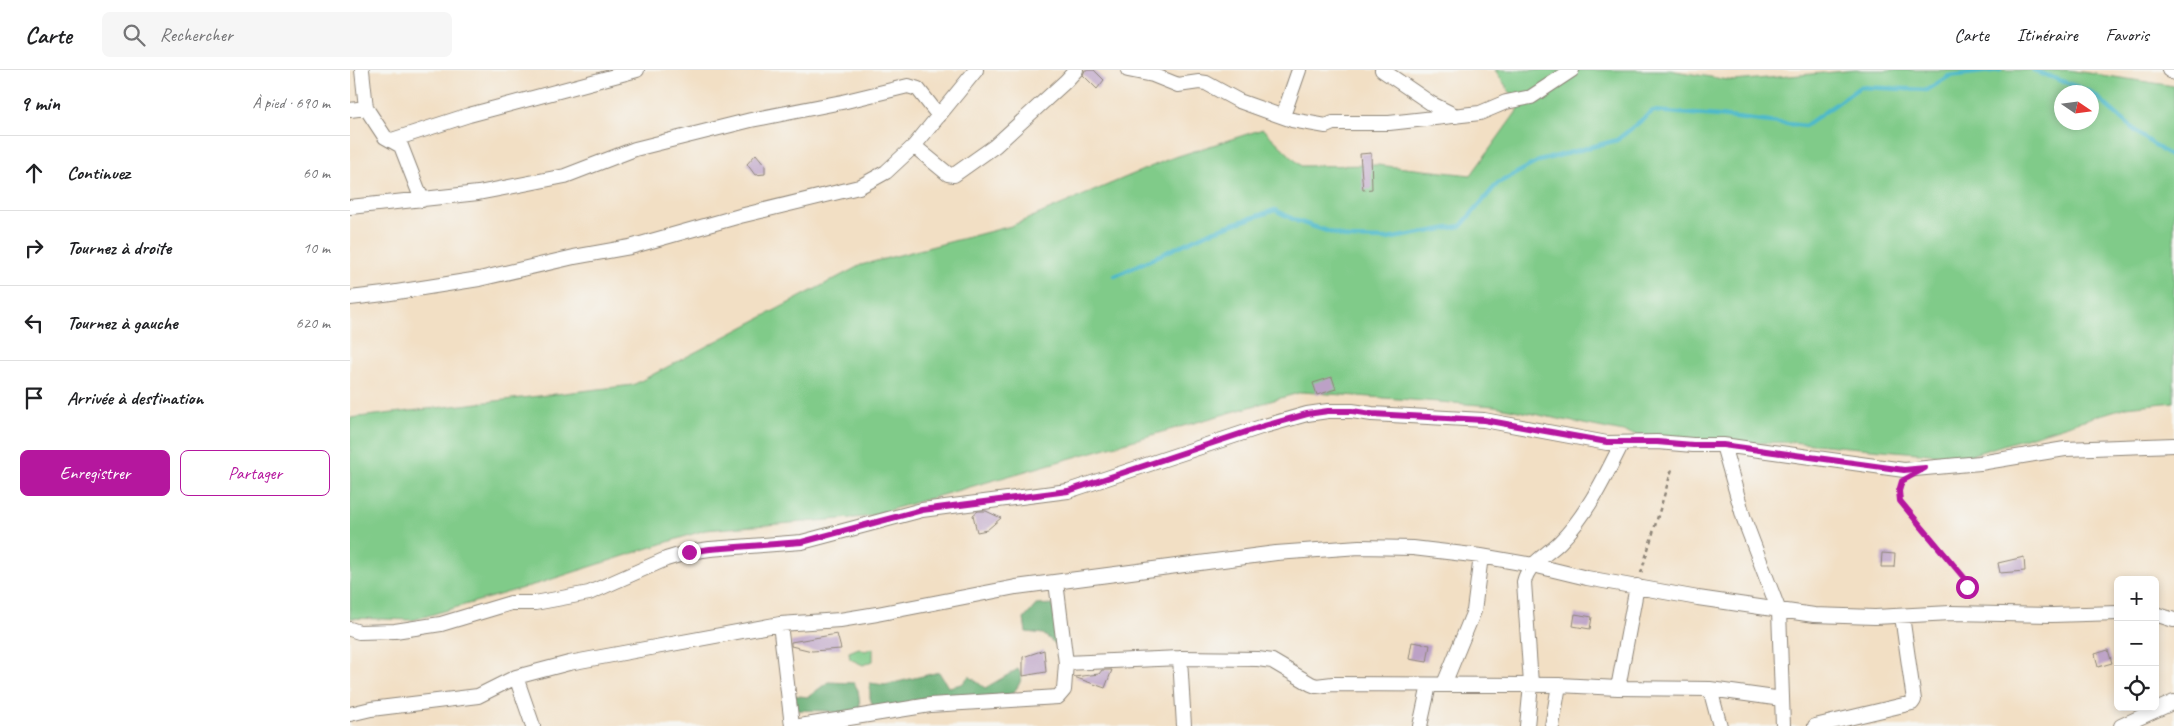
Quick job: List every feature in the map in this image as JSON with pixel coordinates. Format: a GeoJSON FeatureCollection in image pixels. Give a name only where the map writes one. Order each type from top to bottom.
{"type":"FeatureCollection","features":[{"type":"Feature","properties":{"kind":"street"},"geometry":{"type":"LineString","coordinates":[[362,70],[366,108],[385,137],[401,146],[422,200]]}},
{"type":"Feature","properties":{"kind":"street"},"geometry":{"type":"LineString","coordinates":[[392,140],[469,115],[637,70]]}},
{"type":"Feature","properties":{"kind":"street"},"geometry":{"type":"LineString","coordinates":[[350,298],[479,279],[574,257],[630,247],[740,216],[859,188],[886,172],[914,146],[976,70]]}},
{"type":"Feature","properties":{"kind":"street"},"geometry":{"type":"LineString","coordinates":[[914,146],[948,174],[954,175],[995,146],[1076,70]]}},
{"type":"Feature","properties":{"kind":"street"},"geometry":{"type":"LineString","coordinates":[[1128,70],[1153,75],[1178,85],[1206,83],[1239,101],[1282,116],[1310,124],[1326,126],[1349,122],[1389,123],[1480,114],[1506,102],[1531,97],[1572,70]]}},
{"type":"Feature","properties":{"kind":"street"},"geometry":{"type":"LineString","coordinates":[[1184,85],[1192,70]]}},
{"type":"Feature","properties":{"kind":"street"},"geometry":{"type":"LineString","coordinates":[[1282,116],[1299,70]]}},
{"type":"Feature","properties":{"kind":"street"},"geometry":{"type":"LineString","coordinates":[[1382,70],[1432,104],[1456,116]]}},
{"type":"Feature","properties":{"kind":"street"},"geometry":{"type":"LineString","coordinates":[[2169,70],[2174,72]]}},
{"type":"Feature","properties":{"kind":"street"},"geometry":{"type":"LineString","coordinates":[[350,207],[478,193],[564,176],[635,149],[751,120],[842,102],[908,86],[918,89],[939,116]]}},
{"type":"Feature","properties":{"kind":"street"},"geometry":{"type":"LineString","coordinates":[[350,110],[366,108]]}},
{"type":"Feature","properties":{"kind":"street"},"geometry":{"type":"LineString","coordinates":[[350,629],[360,632],[395,631],[441,624],[511,603],[535,603],[589,593],[666,559],[689,552],[802,542],[922,510],[1068,491],[1261,427],[1321,412],[1352,411],[1372,414],[1484,420],[1607,442],[1723,445],[1904,470],[1980,463],[2065,449],[2174,445]]}},
{"type":"Feature","properties":{"kind":"street"},"geometry":{"type":"LineString","coordinates":[[1527,726],[1531,684],[1524,582],[1526,572],[1560,542],[1578,521],[1622,443]]}},
{"type":"Feature","properties":{"kind":"street"},"geometry":{"type":"LineString","coordinates":[[1723,445],[1744,520],[1779,611],[1783,726]]}},
{"type":"Feature","properties":{"kind":"street"},"geometry":{"type":"LineString","coordinates":[[350,714],[371,709],[478,696],[498,688],[516,677],[569,664],[780,624],[840,620],[1016,587],[1276,553],[1359,547],[1413,548],[1480,556],[1533,565],[1587,578],[1779,611],[1850,617],[1951,613],[2052,615],[2114,613]]}},
{"type":"Feature","properties":{"kind":"street"},"geometry":{"type":"LineString","coordinates":[[1444,684],[1474,611],[1480,556]]}},
{"type":"Feature","properties":{"kind":"street"},"geometry":{"type":"LineString","coordinates":[[800,726],[930,705],[1058,697],[1064,690],[1066,663],[1056,582]]}},
{"type":"Feature","properties":{"kind":"street"},"geometry":{"type":"LineString","coordinates":[[1618,688],[1637,586]]}},
{"type":"Feature","properties":{"kind":"street"},"geometry":{"type":"LineString","coordinates":[[2159,615],[2174,620]]}},
{"type":"Feature","properties":{"kind":"street"},"geometry":{"type":"LineString","coordinates":[[1815,726],[1912,704],[1914,700],[1902,616]]}},
{"type":"Feature","properties":{"kind":"street"},"geometry":{"type":"LineString","coordinates":[[780,624],[792,726]]}},
{"type":"Feature","properties":{"kind":"street"},"geometry":{"type":"LineString","coordinates":[[1066,663],[1180,658],[1232,658],[1272,661],[1316,686],[1332,684],[1559,684],[1618,688],[1710,689],[1782,699]]}},
{"type":"Feature","properties":{"kind":"street"},"geometry":{"type":"LineString","coordinates":[[1180,658],[1184,726]]}},
{"type":"Feature","properties":{"kind":"street"},"geometry":{"type":"LineString","coordinates":[[516,677],[533,726]]}},
{"type":"Feature","properties":{"kind":"street"},"geometry":{"type":"LineString","coordinates":[[1552,726],[1559,684]]}},
{"type":"Feature","properties":{"kind":"street"},"geometry":{"type":"LineString","coordinates":[[1420,726],[1429,685]]}},
{"type":"Feature","properties":{"kind":"street"},"geometry":{"type":"LineString","coordinates":[[1710,689],[1720,726]]}},
{"type":"Feature","properties":{"kind":"street"},"geometry":{"type":"LineString","coordinates":[[2121,726],[2148,721],[2174,702]]}},
{"type":"Feature","properties":{"kind":"path"},"geometry":{"type":"LineString","coordinates":[[1637,586],[1672,469]]}},
{"type":"Feature","properties":{"kind":"path"},"geometry":{"type":"LineString","coordinates":[[1902,481],[1899,491],[1900,501],[1966,580],[1966,597],[1951,613]]}},
{"type":"Feature","properties":{"kind":"green space"},"geometry":{"type":"Polygon","coordinates":[[[1495,70],[1669,70],[1734,81],[1856,70],[2068,70],[2174,86],[2174,402],[2126,407],[1964,457],[1790,442],[1688,445],[1494,406],[1302,392],[865,517],[705,530],[540,583],[413,620],[350,618],[350,418],[633,385],[861,265],[1011,226],[1169,159],[1263,129],[1301,166],[1377,165],[1471,175],[1520,107],[1495,70]]]}},
{"type":"Feature","properties":{"kind":"green space"},"geometry":{"type":"Polygon","coordinates":[[[1053,604],[1057,645],[1043,634],[1026,632],[1024,619],[1036,605],[1053,604]]]}},
{"type":"Feature","properties":{"kind":"green space"},"geometry":{"type":"Polygon","coordinates":[[[859,648],[865,651],[873,648],[873,661],[863,665],[850,659],[849,652],[859,648]]]}},
{"type":"Feature","properties":{"kind":"green space"},"geometry":{"type":"Polygon","coordinates":[[[1018,669],[1021,680],[1011,695],[934,701],[926,697],[918,701],[912,700],[897,707],[874,709],[870,698],[870,683],[885,685],[939,672],[948,687],[962,684],[969,676],[985,688],[1018,669]]]}},
{"type":"Feature","properties":{"kind":"green space"},"geometry":{"type":"Polygon","coordinates":[[[828,682],[854,683],[858,690],[861,714],[849,715],[827,711],[793,710],[791,695],[808,697],[828,682]]]}},
{"type":"Feature","properties":{"kind":"building"},"geometry":{"type":"Polygon","coordinates":[[[1085,70],[1094,70],[1104,80],[1097,89],[1083,75],[1085,70]]]}},
{"type":"Feature","properties":{"kind":"building"},"geometry":{"type":"Polygon","coordinates":[[[1371,153],[1372,189],[1363,190],[1360,154],[1371,153]]]}},
{"type":"Feature","properties":{"kind":"building"},"geometry":{"type":"Polygon","coordinates":[[[756,154],[765,165],[765,174],[755,175],[747,164],[756,154]]]}},
{"type":"Feature","properties":{"kind":"building"},"geometry":{"type":"Polygon","coordinates":[[[1332,377],[1336,389],[1317,395],[1313,383],[1332,377]]]}},
{"type":"Feature","properties":{"kind":"building"},"geometry":{"type":"Polygon","coordinates":[[[978,511],[986,511],[1001,518],[987,530],[977,532],[973,515],[978,511]]]}},
{"type":"Feature","properties":{"kind":"building"},"geometry":{"type":"Polygon","coordinates":[[[1882,553],[1895,554],[1894,567],[1881,567],[1882,553]]]}},
{"type":"Feature","properties":{"kind":"building"},"geometry":{"type":"Polygon","coordinates":[[[2024,557],[2025,571],[2000,573],[1998,563],[2024,557]]]}},
{"type":"Feature","properties":{"kind":"building"},"geometry":{"type":"Polygon","coordinates":[[[1575,614],[1592,617],[1590,629],[1573,626],[1575,614]]]}},
{"type":"Feature","properties":{"kind":"building"},"geometry":{"type":"Polygon","coordinates":[[[837,634],[841,649],[812,651],[791,646],[791,642],[837,634]]]}},
{"type":"Feature","properties":{"kind":"building"},"geometry":{"type":"Polygon","coordinates":[[[1412,642],[1430,645],[1427,662],[1409,659],[1412,642]]]}},
{"type":"Feature","properties":{"kind":"building"},"geometry":{"type":"Polygon","coordinates":[[[1044,650],[1046,672],[1023,676],[1023,657],[1044,650]]]}},
{"type":"Feature","properties":{"kind":"building"},"geometry":{"type":"Polygon","coordinates":[[[2108,650],[2112,663],[2098,667],[2095,654],[2108,650]]]}},
{"type":"Feature","properties":{"kind":"building"},"geometry":{"type":"Polygon","coordinates":[[[1102,670],[1112,670],[1105,688],[1074,677],[1099,674],[1102,670]]]}},
{"type":"Feature","properties":{"kind":"waterway"},"geometry":{"type":"LineString","coordinates":[[1115,276],[1210,232],[1275,210],[1297,221],[1348,238],[1387,239],[1461,226],[1498,183],[1539,161],[1617,140],[1653,111],[1719,116],[1805,126],[1860,87],[1927,90],[1949,76],[2000,70]]}},
{"type":"Feature","properties":{"kind":"waterway"},"geometry":{"type":"LineString","coordinates":[[2033,70],[2073,85]]}},
{"type":"Feature","properties":{"kind":"waterway"},"geometry":{"type":"LineString","coordinates":[[2099,99],[2139,134],[2174,159]]}},
{"type":"Feature","properties":{"kind":"route"},"geometry":{"type":"LineString","coordinates":[[689,552],[802,542],[922,510],[1068,491],[1261,427],[1307,414],[1328,411],[1352,411],[1372,414],[1484,420],[1607,442],[1723,445],[1904,470],[1925,468],[1902,481],[1899,491],[1900,501],[1966,580],[1967,587]]}}]}
